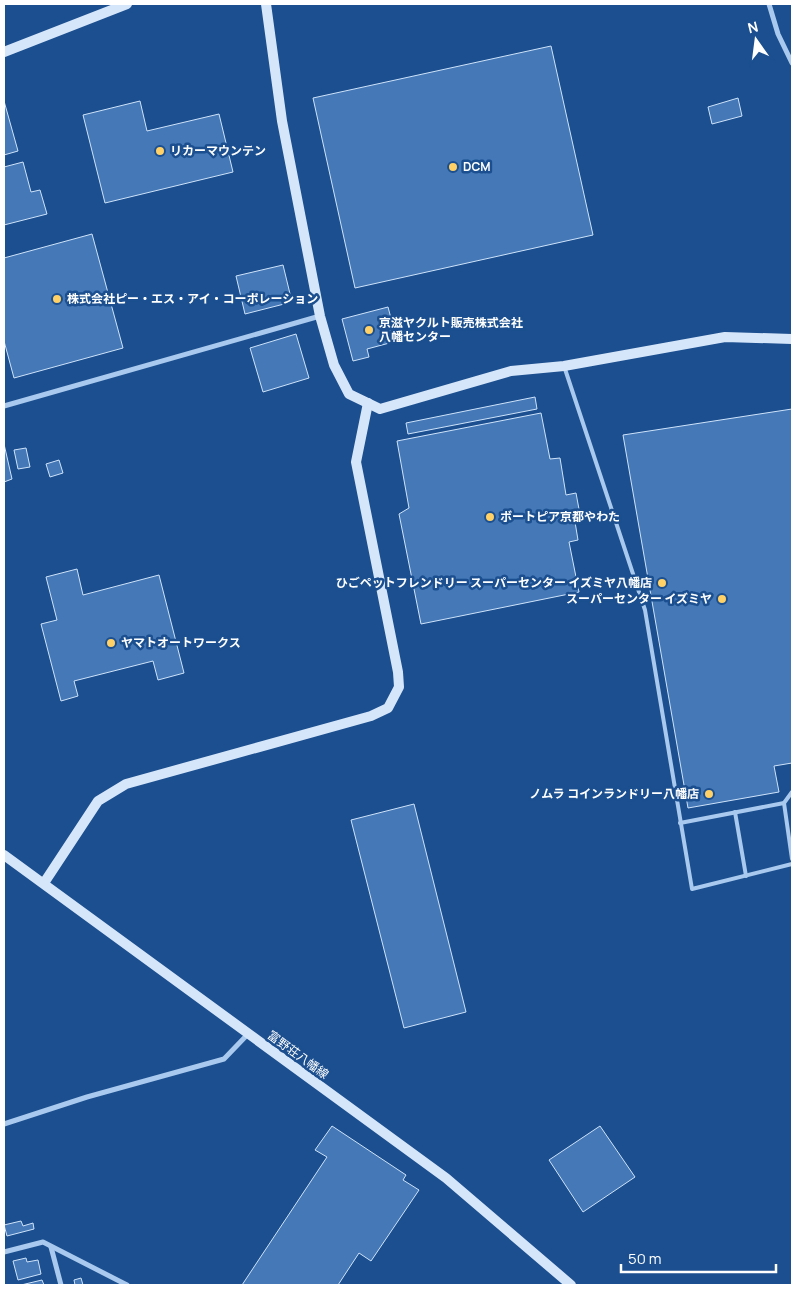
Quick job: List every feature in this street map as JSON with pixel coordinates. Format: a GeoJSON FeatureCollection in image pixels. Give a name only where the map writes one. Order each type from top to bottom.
{"type":"FeatureCollection","features":[{"type":"Feature","properties":{"kind":"street"},"geometry":{"type":"LineString","coordinates":[[4,52],[127,4]]}},
{"type":"Feature","properties":{"kind":"street"},"geometry":{"type":"LineString","coordinates":[[266,4],[282,121],[320,316],[334,365],[350,394],[380,408],[511,371],[564,366],[725,337],[792,339]]}},
{"type":"Feature","properties":{"kind":"street"},"geometry":{"type":"LineString","coordinates":[[768,4],[778,34],[792,63]]}},
{"type":"Feature","properties":{"kind":"street"},"geometry":{"type":"LineString","coordinates":[[4,406],[320,316]]}},
{"type":"Feature","properties":{"kind":"street"},"geometry":{"type":"LineString","coordinates":[[44,883],[98,801],[126,784],[371,716],[388,708],[399,687],[398,672],[356,462],[368,402]]}},
{"type":"Feature","properties":{"kind":"street","name":"富野荘八幡線"},"geometry":{"type":"LineString","coordinates":[[4,854],[446,1178],[571,1285]]}},
{"type":"Feature","properties":{"kind":"street"},"geometry":{"type":"LineString","coordinates":[[4,1124],[224,1059],[248,1034]]}},
{"type":"Feature","properties":{"kind":"street"},"geometry":{"type":"LineString","coordinates":[[4,1252],[43,1242],[127,1285]]}},
{"type":"Feature","properties":{"kind":"street"},"geometry":{"type":"LineString","coordinates":[[51,1247],[61,1285]]}},
{"type":"Feature","properties":{"kind":"lane"},"geometry":{"type":"LineString","coordinates":[[564,366],[644,610],[692,889],[792,864]]}},
{"type":"Feature","properties":{"kind":"lane"},"geometry":{"type":"LineString","coordinates":[[680,823],[784,803],[792,792]]}},
{"type":"Feature","properties":{"kind":"lane"},"geometry":{"type":"LineString","coordinates":[[784,803],[792,859]]}},
{"type":"Feature","properties":{"kind":"lane"},"geometry":{"type":"LineString","coordinates":[[735,812],[746,876]]}},
{"type":"Feature","properties":{"kind":"building","name":"DCM"},"geometry":{"type":"Polygon","coordinates":[[[551,46],[593,235],[355,288],[313,98],[551,46]]]}},
{"type":"Feature","properties":{"kind":"building"},"geometry":{"type":"Polygon","coordinates":[[[738,98],[742,116],[712,124],[708,107],[738,98]]]}},
{"type":"Feature","properties":{"kind":"building"},"geometry":{"type":"Polygon","coordinates":[[[4,101],[18,151],[4,155],[4,101]]]}},
{"type":"Feature","properties":{"kind":"building","name":"リカーマウンテン"},"geometry":{"type":"Polygon","coordinates":[[[140,101],[147,131],[219,114],[233,172],[105,203],[83,115],[140,101]]]}},
{"type":"Feature","properties":{"kind":"building"},"geometry":{"type":"Polygon","coordinates":[[[23,162],[31,192],[40,190],[47,214],[4,225],[4,167],[23,162]]]}},
{"type":"Feature","properties":{"kind":"building","name":"株式会社ピー・エス・アイ・コーポレーション"},"geometry":{"type":"Polygon","coordinates":[[[92,234],[123,348],[14,378],[4,341],[4,258],[92,234]]]}},
{"type":"Feature","properties":{"kind":"building"},"geometry":{"type":"Polygon","coordinates":[[[283,265],[292,302],[245,314],[236,276],[283,265]]]}},
{"type":"Feature","properties":{"kind":"building","name":"京滋ヤクルト販売株式会社 八幡センター"},"geometry":{"type":"Polygon","coordinates":[[[388,307],[397,341],[367,349],[369,357],[353,361],[342,319],[388,307]]]}},
{"type":"Feature","properties":{"kind":"building"},"geometry":{"type":"Polygon","coordinates":[[[296,334],[309,378],[263,392],[250,348],[296,334]]]}},
{"type":"Feature","properties":{"kind":"building"},"geometry":{"type":"Polygon","coordinates":[[[535,397],[537,409],[408,434],[406,423],[535,397]]]}},
{"type":"Feature","properties":{"kind":"building","name":"スーパーセンター イズミヤ"},"geometry":{"type":"Polygon","coordinates":[[[792,409],[792,763],[774,766],[779,792],[688,808],[623,435],[792,409]]]}},
{"type":"Feature","properties":{"kind":"building","name":"ボートピア京都やわた"},"geometry":{"type":"Polygon","coordinates":[[[541,413],[550,459],[560,458],[566,495],[576,493],[581,520],[575,522],[578,540],[569,542],[579,592],[421,624],[399,514],[409,508],[397,441],[541,413]]]}},
{"type":"Feature","properties":{"kind":"building"},"geometry":{"type":"Polygon","coordinates":[[[4,444],[12,479],[4,482],[4,444]]]}},
{"type":"Feature","properties":{"kind":"building"},"geometry":{"type":"Polygon","coordinates":[[[26,448],[30,467],[18,469],[14,450],[26,448]]]}},
{"type":"Feature","properties":{"kind":"building"},"geometry":{"type":"Polygon","coordinates":[[[59,460],[63,473],[50,477],[46,464],[59,460]]]}},
{"type":"Feature","properties":{"kind":"building","name":"ヤマトオートワークス"},"geometry":{"type":"Polygon","coordinates":[[[77,569],[83,595],[159,575],[184,673],[158,680],[153,661],[74,681],[78,696],[61,701],[41,624],[57,620],[46,577],[77,569]]]}},
{"type":"Feature","properties":{"kind":"building"},"geometry":{"type":"Polygon","coordinates":[[[414,804],[466,1012],[404,1028],[351,820],[414,804]]]}},
{"type":"Feature","properties":{"kind":"building"},"geometry":{"type":"Polygon","coordinates":[[[332,1126],[406,1175],[403,1180],[419,1190],[371,1261],[359,1253],[338,1285],[242,1285],[327,1157],[315,1150],[332,1126]]]}},
{"type":"Feature","properties":{"kind":"building"},"geometry":{"type":"Polygon","coordinates":[[[600,1126],[635,1177],[583,1212],[549,1160],[600,1126]]]}},
{"type":"Feature","properties":{"kind":"building"},"geometry":{"type":"Polygon","coordinates":[[[21,1221],[23,1226],[33,1223],[34,1229],[7,1236],[4,1225],[21,1221]]]}},
{"type":"Feature","properties":{"kind":"building"},"geometry":{"type":"Polygon","coordinates":[[[26,1258],[27,1262],[38,1260],[41,1274],[18,1280],[13,1261],[26,1258]]]}},
{"type":"Feature","properties":{"kind":"building"},"geometry":{"type":"Polygon","coordinates":[[[81,1278],[83,1285],[75,1285],[74,1280],[81,1278]]]}},
{"type":"Feature","properties":{"kind":"building"},"geometry":{"type":"Polygon","coordinates":[[[42,1280],[44,1285],[21,1285],[42,1280]]]}},
{"type":"Feature","properties":{"kind":"place","name":"リカーマウンテン"},"geometry":{"type":"Point","coordinates":[160,151]}},
{"type":"Feature","properties":{"kind":"place","name":"DCM"},"geometry":{"type":"Point","coordinates":[453,167]}},
{"type":"Feature","properties":{"kind":"place","name":"株式会社ピー・エス・アイ・コーポレーション"},"geometry":{"type":"Point","coordinates":[57,299]}},
{"type":"Feature","properties":{"kind":"place","name":"京滋ヤクルト販売株式会社 八幡センター"},"geometry":{"type":"Point","coordinates":[369,330]}},
{"type":"Feature","properties":{"kind":"place","name":"ボートピア京都やわた"},"geometry":{"type":"Point","coordinates":[490,517]}},
{"type":"Feature","properties":{"kind":"place","name":"ひごペットフレンドリー スーパーセンター イズミヤ八幡店"},"geometry":{"type":"Point","coordinates":[662,583]}},
{"type":"Feature","properties":{"kind":"place","name":"スーパーセンター イズミヤ"},"geometry":{"type":"Point","coordinates":[722,599]}},
{"type":"Feature","properties":{"kind":"place","name":"ヤマトオートワークス"},"geometry":{"type":"Point","coordinates":[111,643]}},
{"type":"Feature","properties":{"kind":"place","name":"ノムラ コインランドリー八幡店"},"geometry":{"type":"Point","coordinates":[709,794]}}]}
